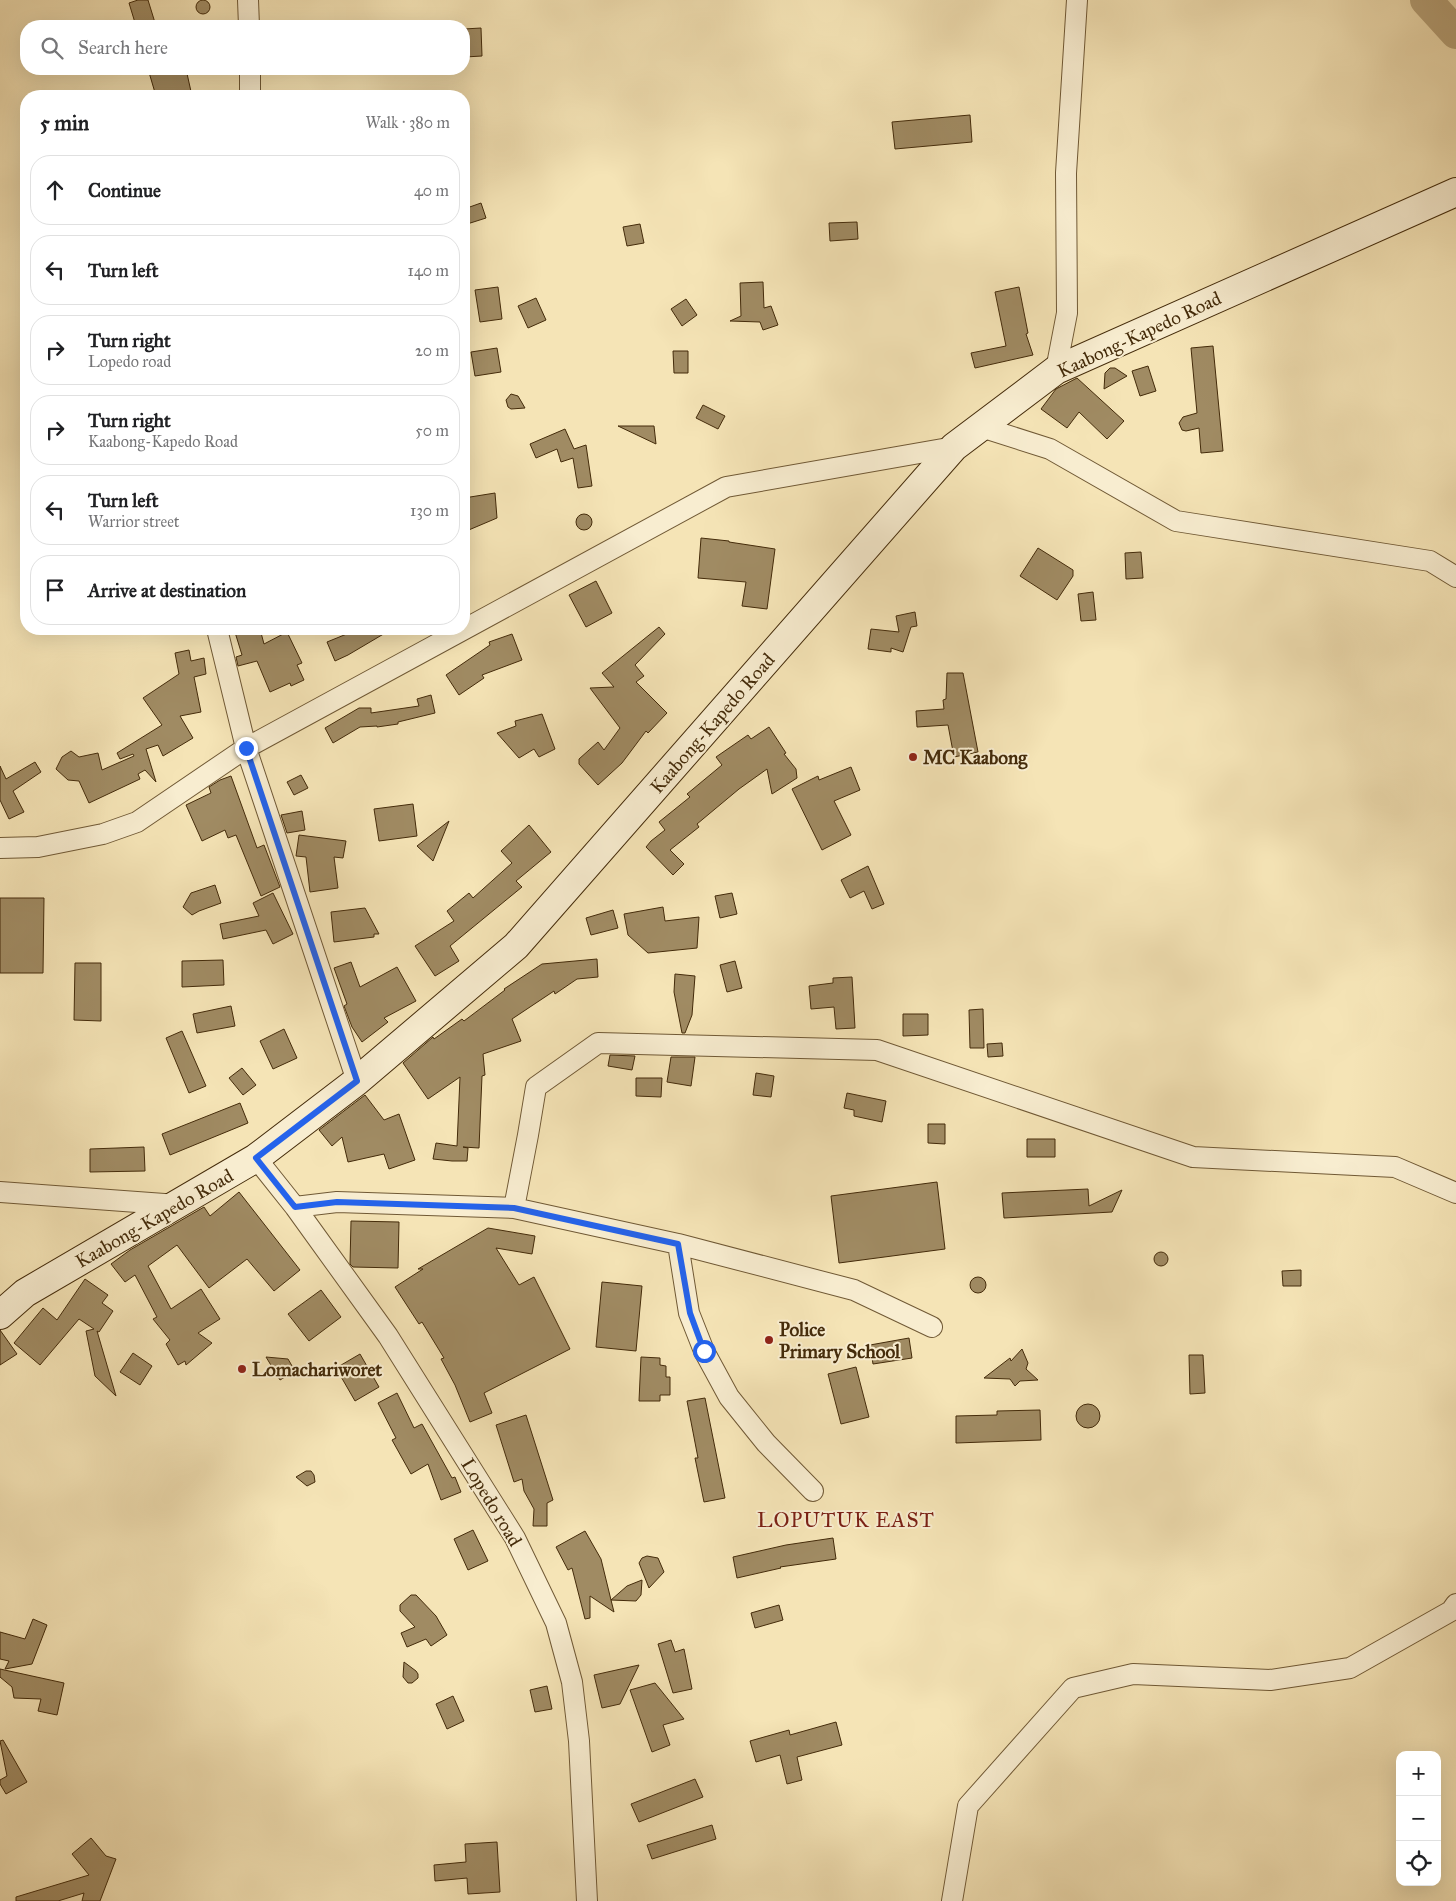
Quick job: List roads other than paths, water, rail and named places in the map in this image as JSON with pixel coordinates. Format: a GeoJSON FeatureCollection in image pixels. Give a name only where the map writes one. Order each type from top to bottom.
{"type":"FeatureCollection","features":[{"type":"Feature","properties":{"kind":"main road","name":"Kaabong-Kapedo Road"},"geometry":{"type":"LineString","coordinates":[[0,1315],[25,1293],[256,1158],[357,1081],[516,946],[954,447],[1056,370],[1456,192]]}},
{"type":"Feature","properties":{"kind":"street"},"geometry":{"type":"LineString","coordinates":[[248,0],[249,20]]}},
{"type":"Feature","properties":{"kind":"street"},"geometry":{"type":"LineString","coordinates":[[1056,370],[1067,313],[1066,173],[1078,0]]}},
{"type":"Feature","properties":{"kind":"street"},"geometry":{"type":"LineString","coordinates":[[250,75],[250,90]]}},
{"type":"Feature","properties":{"kind":"street"},"geometry":{"type":"LineString","coordinates":[[981,427],[1050,449],[1176,521],[1430,561],[1456,577]]}},
{"type":"Feature","properties":{"kind":"street"},"geometry":{"type":"LineString","coordinates":[[470,626],[726,487],[954,447]]}},
{"type":"Feature","properties":{"kind":"street"},"geometry":{"type":"LineString","coordinates":[[218,635],[246,748],[357,1081]]}},
{"type":"Feature","properties":{"kind":"street"},"geometry":{"type":"LineString","coordinates":[[0,848],[38,847],[103,834],[137,822],[246,748],[454,635]]}},
{"type":"Feature","properties":{"kind":"street"},"geometry":{"type":"LineString","coordinates":[[514,1208],[536,1087],[598,1043],[877,1050],[1193,1157],[1395,1167],[1456,1193]]}},
{"type":"Feature","properties":{"kind":"street","name":"Lopedo road"},"geometry":{"type":"LineString","coordinates":[[256,1158],[295,1207],[388,1336],[516,1538],[556,1623],[572,1682],[580,1741],[586,1901]]}},
{"type":"Feature","properties":{"kind":"street"},"geometry":{"type":"LineString","coordinates":[[0,1192],[178,1205]]}},
{"type":"Feature","properties":{"kind":"street"},"geometry":{"type":"LineString","coordinates":[[295,1207],[337,1202],[514,1208],[678,1244],[854,1290],[932,1327]]}},
{"type":"Feature","properties":{"kind":"street"},"geometry":{"type":"LineString","coordinates":[[678,1244],[690,1313],[704,1351],[730,1397],[766,1443],[813,1491]]}},
{"type":"Feature","properties":{"kind":"street"},"geometry":{"type":"LineString","coordinates":[[952,1901],[968,1806],[1074,1688],[1133,1674],[1270,1680],[1350,1668],[1451,1611],[1456,1604]]}},
{"type":"Feature","properties":{"kind":"waterway"},"geometry":{"type":"LineString","coordinates":[[1426,0],[1456,33]]}},
{"type":"Feature","properties":{"kind":"place","name":"MC Kaabong"},"geometry":{"type":"Point","coordinates":[913,757]}},
{"type":"Feature","properties":{"kind":"place","name":"Police Primary School"},"geometry":{"type":"Point","coordinates":[769,1340]}},
{"type":"Feature","properties":{"kind":"place","name":"Lomachariworet"},"geometry":{"type":"Point","coordinates":[242,1369]}},
{"type":"Feature","properties":{"kind":"district","name":"LOPUTUK EAST"},"geometry":{"type":"Point","coordinates":[846,1520]}}]}
